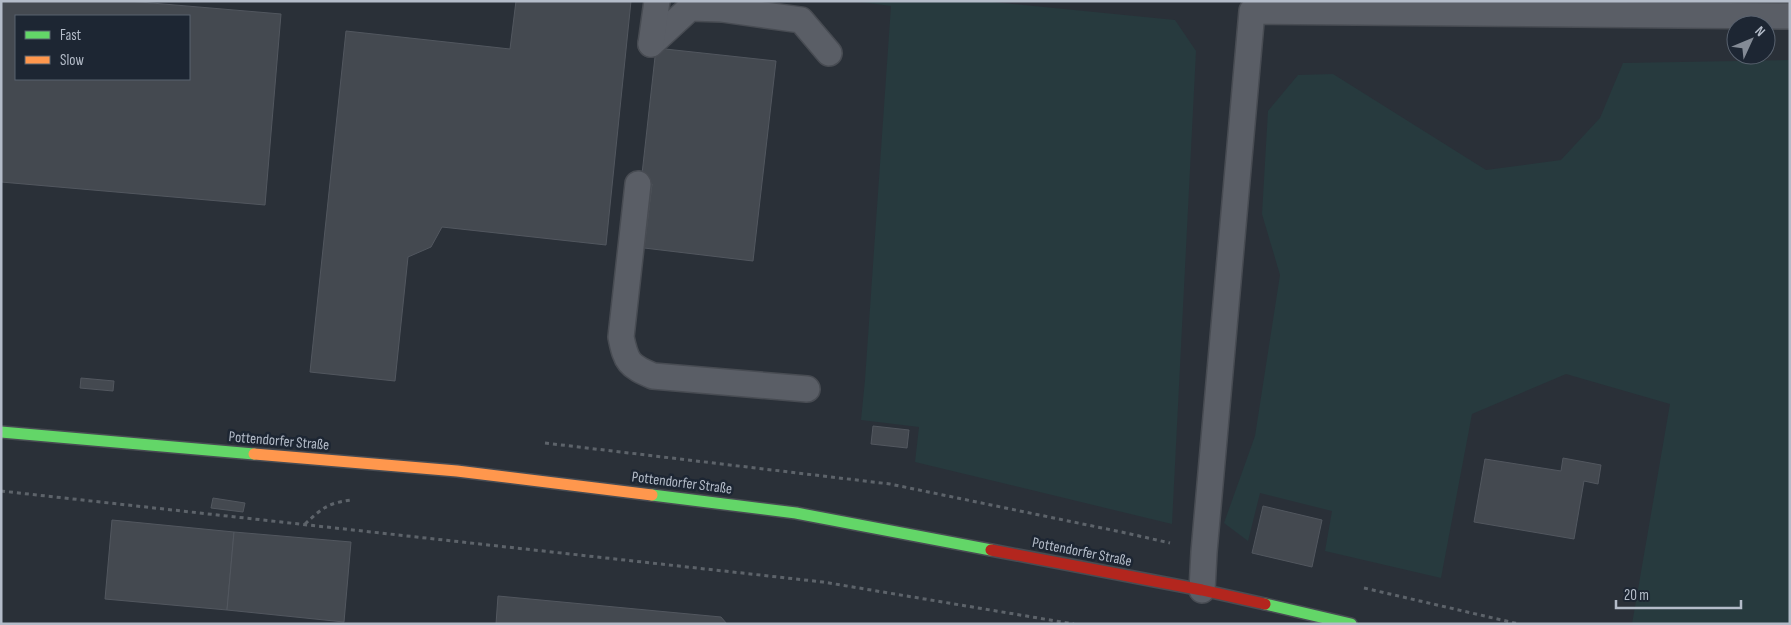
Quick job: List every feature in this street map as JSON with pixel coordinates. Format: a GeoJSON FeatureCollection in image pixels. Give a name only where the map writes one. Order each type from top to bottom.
{"type":"FeatureCollection","features":[{"type":"Feature","properties":{"kind":"main road","name":"Pottendorfer Straße"},"geometry":{"type":"LineString","coordinates":[[1,432],[457,471],[776,511],[1202,590],[1350,624]]}},
{"type":"Feature","properties":{"kind":"lane"},"geometry":{"type":"LineString","coordinates":[[657,1],[651,44],[690,8],[722,9],[801,20],[829,53]]}},
{"type":"Feature","properties":{"kind":"lane"},"geometry":{"type":"LineString","coordinates":[[1202,590],[1252,6],[1790,16]]}},
{"type":"Feature","properties":{"kind":"lane"},"geometry":{"type":"LineString","coordinates":[[638,184],[621,337],[625,354],[635,369],[653,376],[806,390]]}},
{"type":"Feature","properties":{"kind":"path"},"geometry":{"type":"LineString","coordinates":[[1,491],[823,582],[1074,624]]}},
{"type":"Feature","properties":{"kind":"path"},"geometry":{"type":"LineString","coordinates":[[305,524],[322,508],[339,502],[356,500]]}},
{"type":"Feature","properties":{"kind":"green space"},"geometry":{"type":"Polygon","coordinates":[[[854,1],[983,1],[1175,20],[1196,51],[1172,524],[915,462],[919,427],[861,420],[891,6],[854,1]]]}},
{"type":"Feature","properties":{"kind":"green space"},"geometry":{"type":"Polygon","coordinates":[[[1776,60],[1790,60],[1790,624],[1632,624],[1670,404],[1566,374],[1472,414],[1441,578],[1325,551],[1332,511],[1260,493],[1248,541],[1224,523],[1255,436],[1280,275],[1262,214],[1268,111],[1298,75],[1333,74],[1486,170],[1561,160],[1600,118],[1623,63],[1726,61],[1726,65],[1776,65],[1776,60]]]}},
{"type":"Feature","properties":{"kind":"building"},"geometry":{"type":"Polygon","coordinates":[[[1,1],[128,1],[281,14],[265,205],[1,182],[1,1]]]}},
{"type":"Feature","properties":{"kind":"building"},"geometry":{"type":"Polygon","coordinates":[[[516,1],[631,1],[606,245],[442,227],[431,247],[408,257],[395,381],[310,372],[346,31],[510,49],[516,1]]]}},
{"type":"Feature","properties":{"kind":"building"},"geometry":{"type":"Polygon","coordinates":[[[656,48],[776,61],[753,261],[644,248],[652,184],[641,183],[656,48]]]}},
{"type":"Feature","properties":{"kind":"building"},"geometry":{"type":"Polygon","coordinates":[[[81,378],[114,381],[113,391],[80,388],[81,378]]]}},
{"type":"Feature","properties":{"kind":"building"},"geometry":{"type":"Polygon","coordinates":[[[873,426],[909,430],[907,448],[871,444],[873,426]]]}},
{"type":"Feature","properties":{"kind":"building"},"geometry":{"type":"Polygon","coordinates":[[[1563,458],[1601,465],[1598,484],[1584,481],[1574,539],[1474,522],[1485,459],[1561,471],[1563,458]]]}},
{"type":"Feature","properties":{"kind":"building"},"geometry":{"type":"Polygon","coordinates":[[[213,498],[245,503],[243,512],[211,508],[213,498]]]}},
{"type":"Feature","properties":{"kind":"building"},"geometry":{"type":"Polygon","coordinates":[[[1263,506],[1322,520],[1312,567],[1252,553],[1263,506]]]}},
{"type":"Feature","properties":{"kind":"building"},"geometry":{"type":"Polygon","coordinates":[[[112,520],[234,532],[227,610],[105,599],[112,520]]]}},
{"type":"Feature","properties":{"kind":"building"},"geometry":{"type":"Polygon","coordinates":[[[234,532],[351,542],[344,622],[227,610],[234,532]]]}},
{"type":"Feature","properties":{"kind":"building"},"geometry":{"type":"Polygon","coordinates":[[[498,596],[721,617],[727,624],[496,624],[498,596]]]}},
{"type":"Feature","properties":{"kind":"traffic: fast"},"geometry":{"type":"LineString","coordinates":[[1,432],[254,454]]}},
{"type":"Feature","properties":{"kind":"traffic: fast"},"geometry":{"type":"LineString","coordinates":[[652,495],[796,513],[991,550]]}},
{"type":"Feature","properties":{"kind":"traffic: fast"},"geometry":{"type":"LineString","coordinates":[[1265,604],[1351,624]]}},
{"type":"Feature","properties":{"kind":"traffic: slow"},"geometry":{"type":"LineString","coordinates":[[254,454],[457,471],[652,495]]}},
{"type":"Feature","properties":{"kind":"traffic: jam"},"geometry":{"type":"LineString","coordinates":[[991,550],[1202,590],[1265,604]]}}]}
